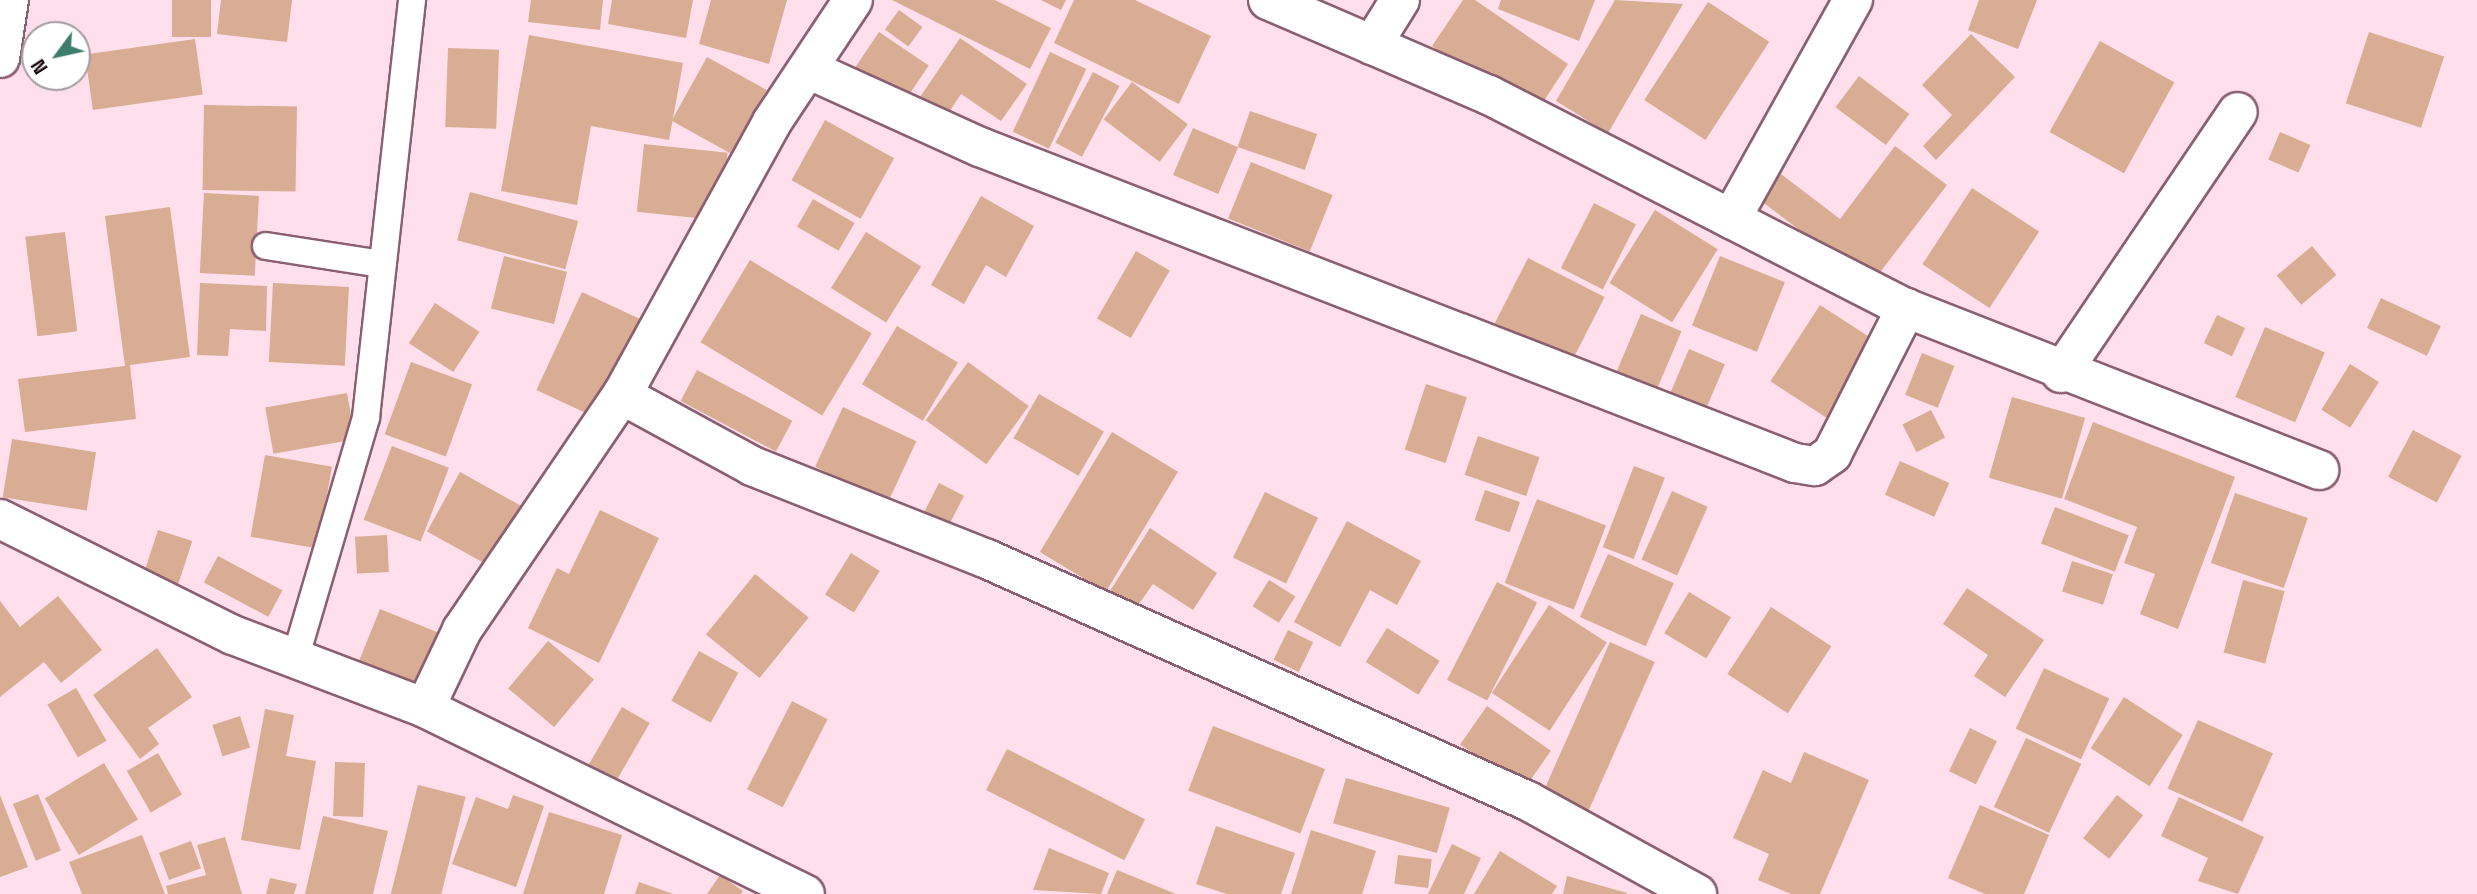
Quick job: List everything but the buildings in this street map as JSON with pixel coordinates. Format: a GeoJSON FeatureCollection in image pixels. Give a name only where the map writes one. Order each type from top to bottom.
{"type":"FeatureCollection","features":[{"type":"Feature","properties":{"kind":"street"},"geometry":{"type":"LineString","coordinates":[[0,58],[9,0]]}},
{"type":"Feature","properties":{"kind":"street"},"geometry":{"type":"LineString","coordinates":[[425,708],[462,630],[622,395],[772,122],[810,71],[853,0]]}},
{"type":"Feature","properties":{"kind":"street"},"geometry":{"type":"LineString","coordinates":[[1268,0],[1489,95],[1906,308],[2061,373],[2145,400],[2319,470]]}},
{"type":"Feature","properties":{"kind":"street"},"geometry":{"type":"LineString","coordinates":[[1372,44],[1400,0]]}},
{"type":"Feature","properties":{"kind":"street"},"geometry":{"type":"LineString","coordinates":[[1731,219],[1853,0]]}},
{"type":"Feature","properties":{"kind":"street"},"geometry":{"type":"LineString","coordinates":[[810,71],[980,147],[1795,463],[1815,466],[1832,454],[1906,308]]}},
{"type":"Feature","properties":{"kind":"street"},"geometry":{"type":"LineString","coordinates":[[2061,373],[2238,112]]}},
{"type":"Feature","properties":{"kind":"street"},"geometry":{"type":"LineString","coordinates":[[622,395],[752,466],[987,559],[1528,801],[1697,894]]}},
{"type":"Feature","properties":{"kind":"street"},"geometry":{"type":"LineString","coordinates":[[0,519],[233,635],[425,708],[805,894]]}},
{"type":"Feature","properties":{"kind":"lane"},"geometry":{"type":"LineString","coordinates":[[295,659],[366,417],[412,0]]}},
{"type":"Feature","properties":{"kind":"lane"},"geometry":{"type":"LineString","coordinates":[[266,246],[381,264]]}}]}
